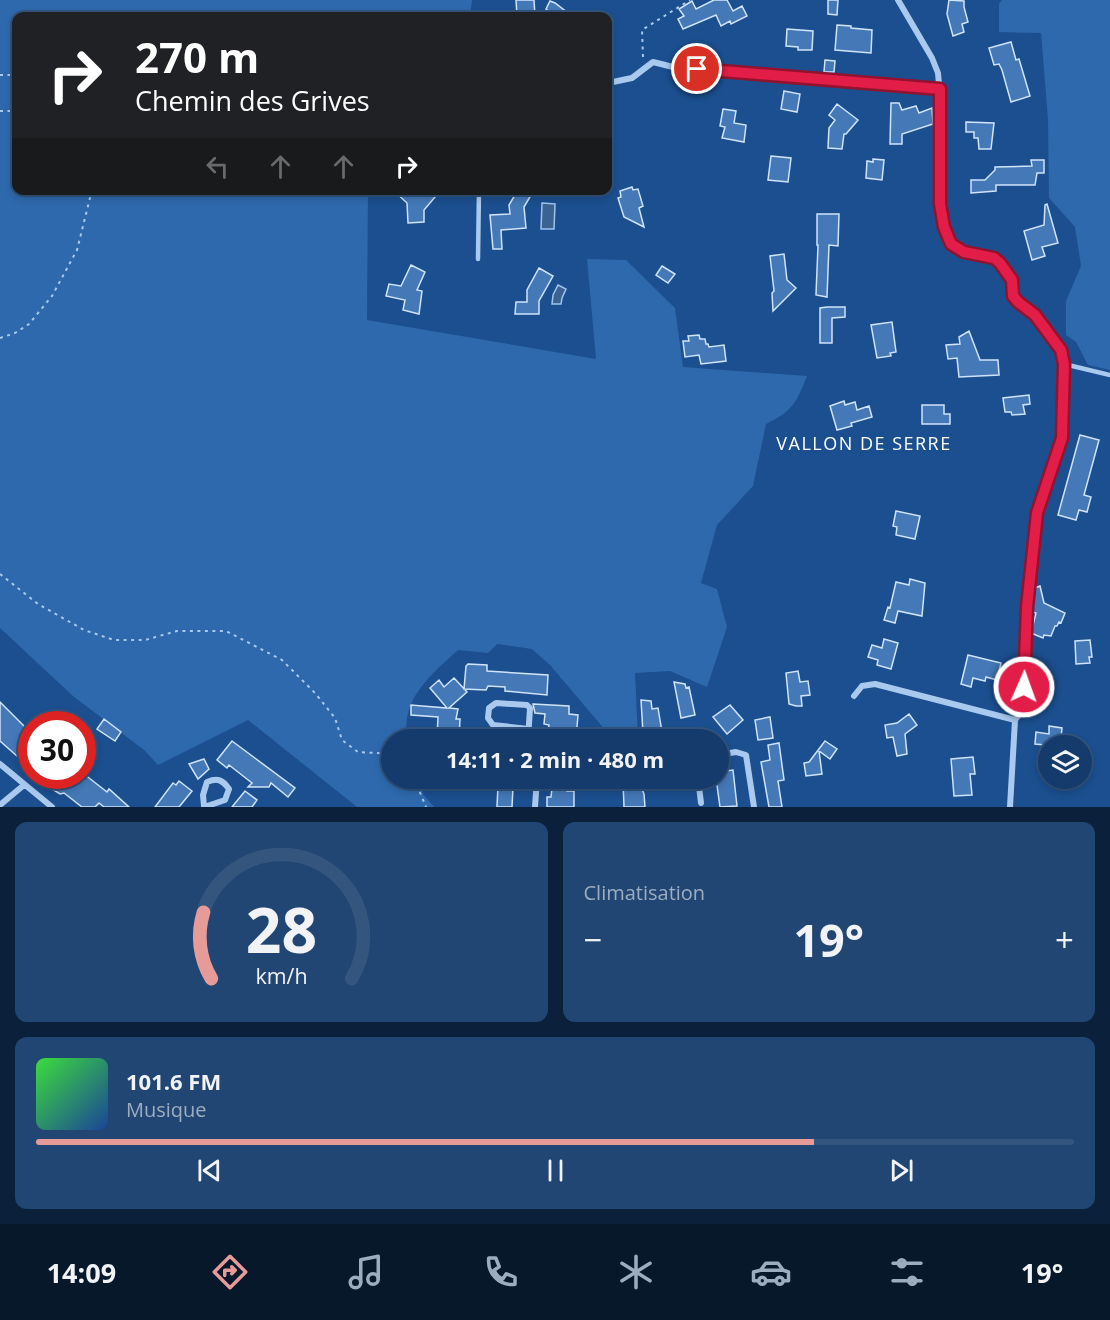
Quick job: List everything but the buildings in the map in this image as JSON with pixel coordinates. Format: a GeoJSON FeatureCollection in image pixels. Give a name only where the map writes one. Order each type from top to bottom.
{"type":"FeatureCollection","features":[{"type":"Feature","properties":{"kind":"street"},"geometry":{"type":"LineString","coordinates":[[898,0],[932,57],[938,73],[940,204],[944,227],[951,244],[964,252],[994,258],[1000,263],[1012,280],[1013,296],[1035,315],[1061,350],[1064,364],[1062,438],[1037,513],[1027,607],[1023,710],[1015,720],[1010,807]]}},
{"type":"Feature","properties":{"kind":"street"},"geometry":{"type":"LineString","coordinates":[[612,82],[632,78],[653,62],[677,68],[940,89]]}},
{"type":"Feature","properties":{"kind":"street"},"geometry":{"type":"LineString","coordinates":[[854,696],[862,686],[875,684],[1015,720]]}},
{"type":"Feature","properties":{"kind":"street"},"geometry":{"type":"LineString","coordinates":[[496,703],[527,705],[530,708],[529,729],[493,725],[488,718],[489,708],[496,703]]}},
{"type":"Feature","properties":{"kind":"street"},"geometry":{"type":"LineString","coordinates":[[729,753],[736,752],[746,755],[754,807]]}},
{"type":"Feature","properties":{"kind":"street"},"geometry":{"type":"LineString","coordinates":[[0,764],[18,780]]}},
{"type":"Feature","properties":{"kind":"street"},"geometry":{"type":"LineString","coordinates":[[214,779],[225,783],[229,789],[225,800],[204,807],[203,795],[207,783],[214,779]]}},
{"type":"Feature","properties":{"kind":"street"},"geometry":{"type":"LineString","coordinates":[[0,805],[19,789]]}},
{"type":"Feature","properties":{"kind":"street"},"geometry":{"type":"LineString","coordinates":[[29,789],[52,807]]}},
{"type":"Feature","properties":{"kind":"street"},"geometry":{"type":"LineString","coordinates":[[536,807],[537,789]]}},
{"type":"Feature","properties":{"kind":"street"},"geometry":{"type":"LineString","coordinates":[[699,789],[701,803]]}},
{"type":"Feature","properties":{"kind":"lane"},"geometry":{"type":"LineString","coordinates":[[478,259],[479,195]]}},
{"type":"Feature","properties":{"kind":"lane"},"geometry":{"type":"LineString","coordinates":[[1064,364],[1110,375]]}},
{"type":"Feature","properties":{"kind":"path"},"geometry":{"type":"LineString","coordinates":[[645,66],[642,54],[642,30],[690,0]]}},
{"type":"Feature","properties":{"kind":"path"},"geometry":{"type":"LineString","coordinates":[[0,338],[15,333],[29,324],[52,296],[77,250],[91,195]]}},
{"type":"Feature","properties":{"kind":"path"},"geometry":{"type":"LineString","coordinates":[[0,574],[38,604],[84,630],[114,640],[145,640],[177,632],[226,631],[282,660],[315,693],[335,718],[342,740],[358,752],[381,753]]}},
{"type":"Feature","properties":{"kind":"path"},"geometry":{"type":"LineString","coordinates":[[419,789],[426,807]]}},
{"type":"Feature","properties":{"kind":"shaded area"},"geometry":{"type":"Polygon","coordinates":[[[0,0],[472,0],[470,12],[12,12],[12,195],[368,195],[367,320],[596,359],[587,259],[626,260],[675,308],[683,367],[807,376],[800,393],[788,410],[766,424],[753,486],[717,525],[701,583],[717,589],[727,627],[707,687],[670,671],[635,673],[638,729],[604,729],[550,665],[532,649],[497,644],[488,653],[458,650],[428,678],[420,689],[408,712],[407,729],[381,729],[381,789],[422,789],[434,807],[357,807],[248,720],[158,765],[144,750],[96,713],[96,711],[73,696],[0,628],[0,0]]]}},
{"type":"Feature","properties":{"kind":"shaded area"},"geometry":{"type":"Polygon","coordinates":[[[1002,0],[1110,0],[1110,370],[1088,365],[1076,342],[1066,335],[1066,301],[1081,266],[1075,227],[1049,198],[1048,119],[1041,33],[999,32],[999,4],[1002,0]]]}},
{"type":"Feature","properties":{"kind":"shaded area"},"geometry":{"type":"Polygon","coordinates":[[[542,203],[555,204],[554,229],[541,229],[542,203]]]}},
{"type":"Feature","properties":{"kind":"shaded area"},"geometry":{"type":"Polygon","coordinates":[[[558,285],[566,289],[561,304],[552,304],[553,295],[558,285]]]}},
{"type":"Feature","properties":{"kind":"district","name":"VALLON DE SERRE"},"geometry":{"type":"Point","coordinates":[864,443]}},
{"type":"Feature","properties":{"kind":"route"},"geometry":{"type":"LineString","coordinates":[[697,69],[940,89],[942,120],[940,204],[944,227],[951,244],[964,252],[994,258],[1000,263],[1012,280],[1013,296],[1035,315],[1061,350],[1064,364],[1062,438],[1037,513],[1031,559],[1024,687]]}}]}
